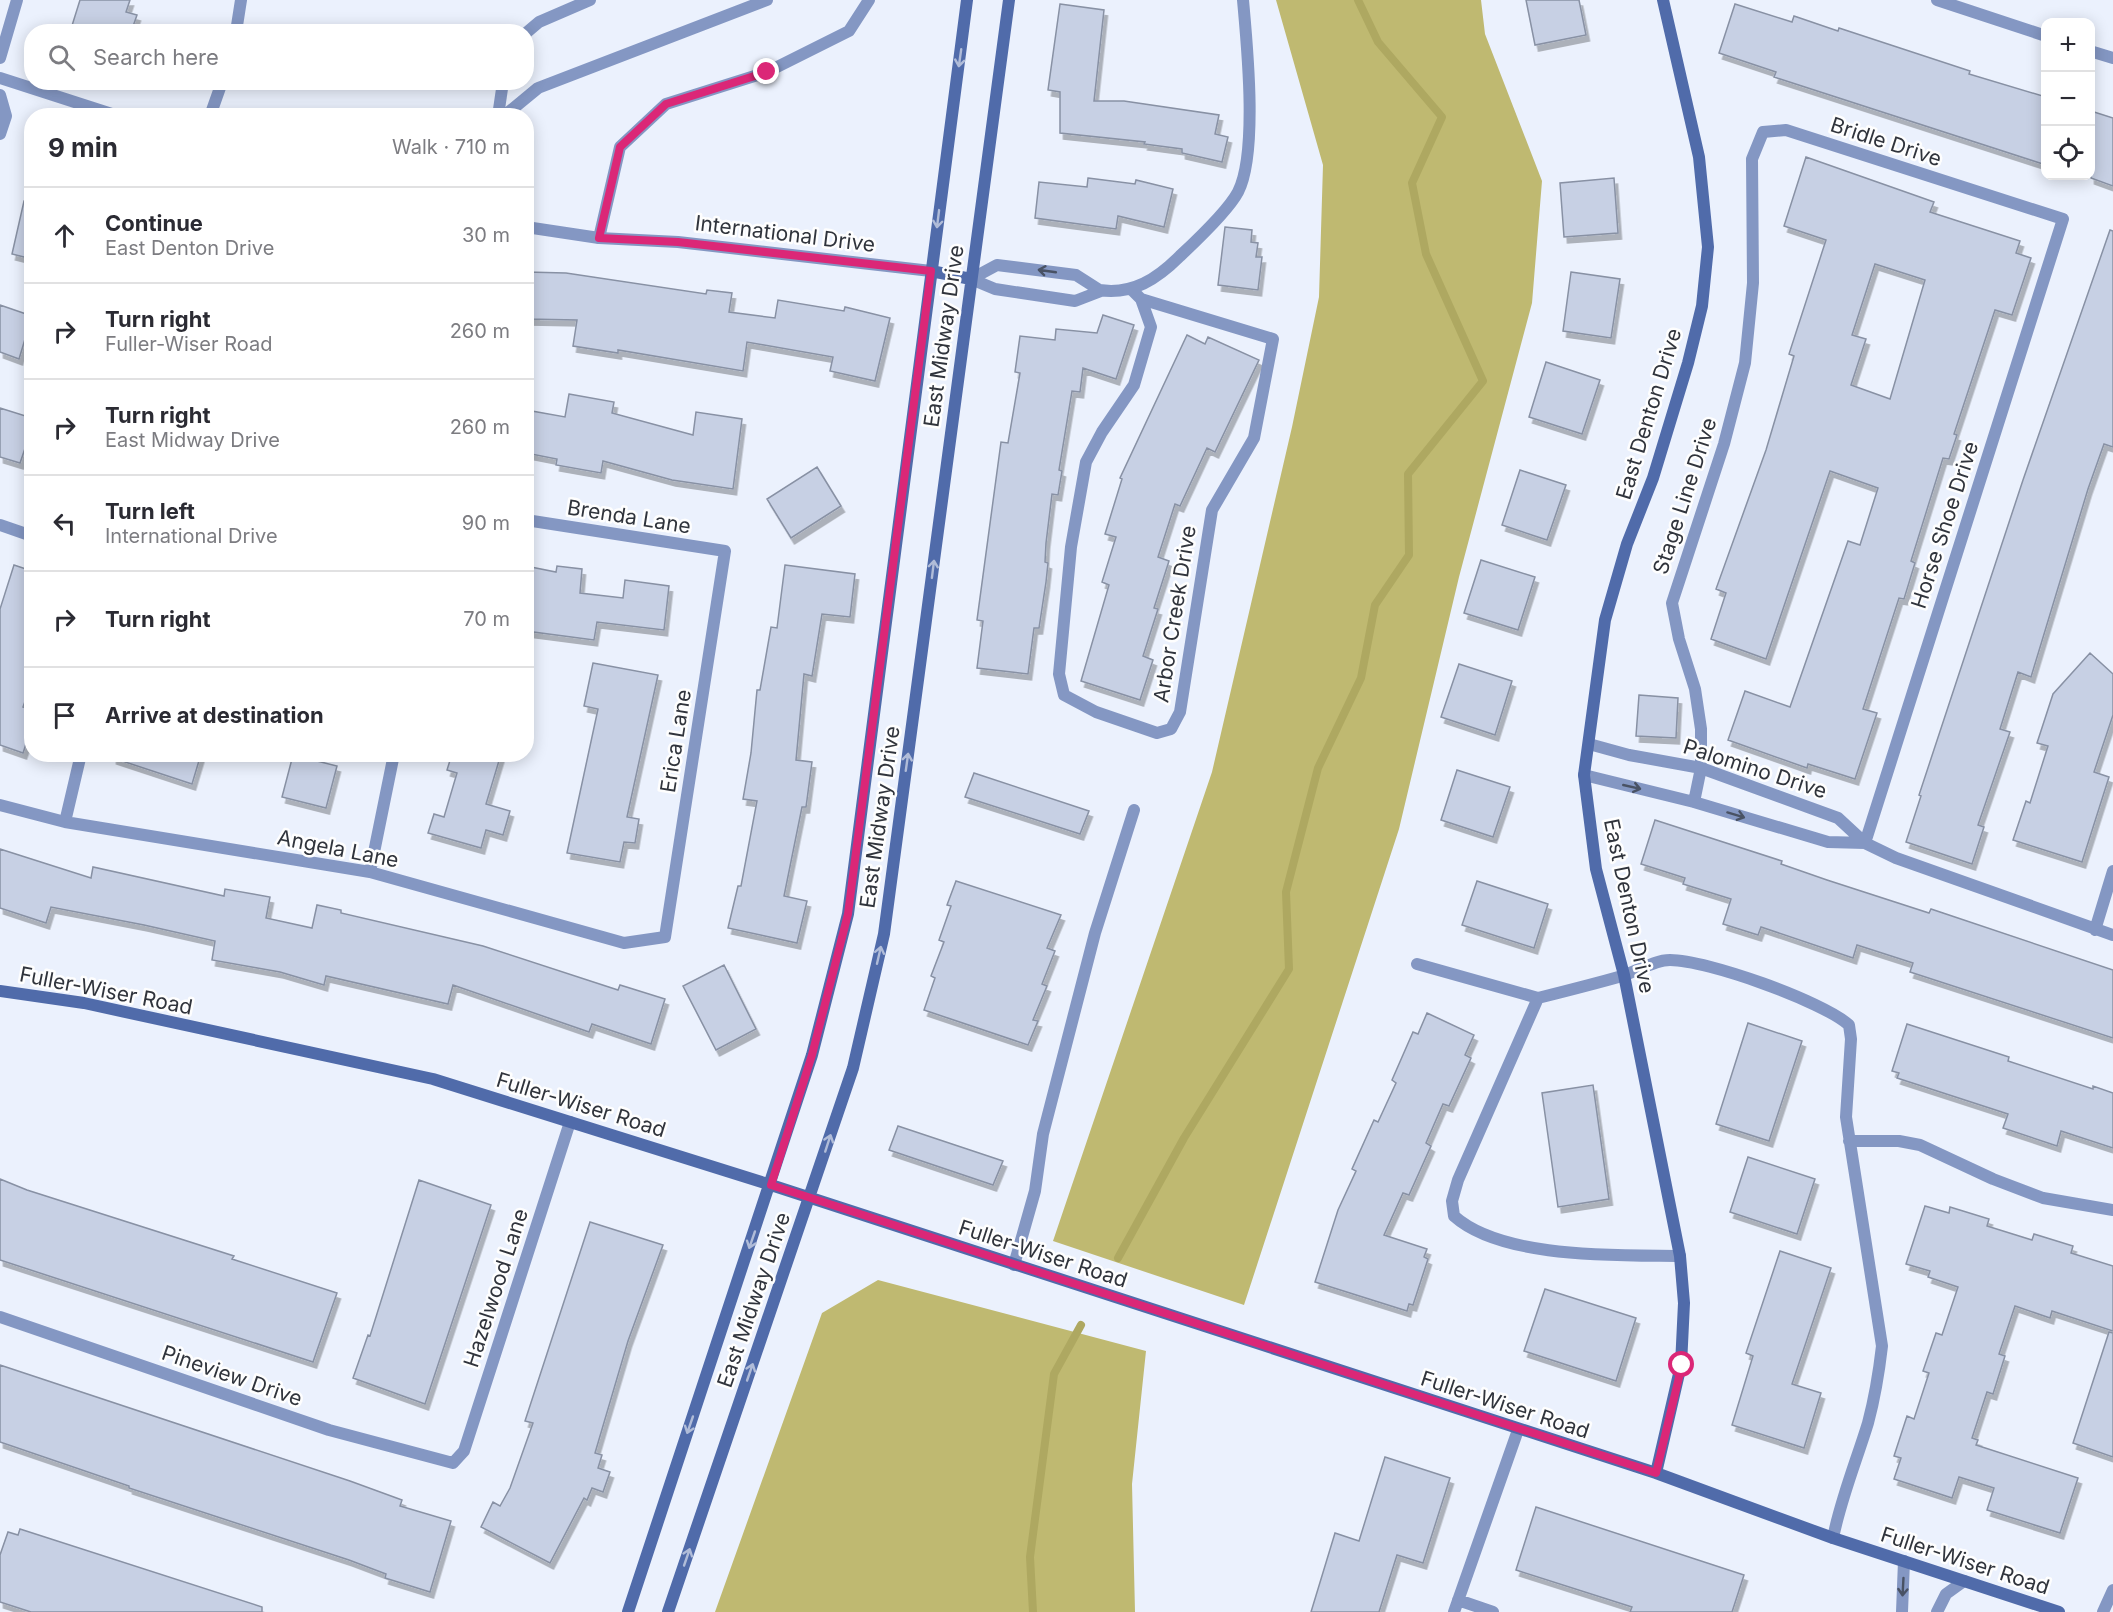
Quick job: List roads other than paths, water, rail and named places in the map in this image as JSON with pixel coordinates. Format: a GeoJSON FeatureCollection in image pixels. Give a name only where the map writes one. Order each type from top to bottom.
{"type":"FeatureCollection","features":[{"type":"Feature","properties":{"kind":"street"},"geometry":{"type":"LineString","coordinates":[[0,58],[18,0]]}},
{"type":"Feature","properties":{"kind":"street"},"geometry":{"type":"LineString","coordinates":[[237,24],[241,0]]}},
{"type":"Feature","properties":{"kind":"street"},"geometry":{"type":"LineString","coordinates":[[534,26],[590,0]]}},
{"type":"Feature","properties":{"kind":"street"},"geometry":{"type":"LineString","coordinates":[[514,108],[538,88],[767,0]]}},
{"type":"Feature","properties":{"kind":"street"},"geometry":{"type":"LineString","coordinates":[[599,238],[620,147],[666,104],[767,72],[849,32],[869,0]]}},
{"type":"Feature","properties":{"kind":"street","name":"East Midway Drive"},"geometry":{"type":"LineString","coordinates":[[628,1612],[771,1185],[812,1055],[848,914],[967,0]]}},
{"type":"Feature","properties":{"kind":"street","name":"East Midway Drive"},"geometry":{"type":"LineString","coordinates":[[668,1612],[853,1068],[884,934],[1009,0]]}},
{"type":"Feature","properties":{"kind":"street"},"geometry":{"type":"LineString","coordinates":[[971,279],[997,265],[1076,275],[1099,290],[1114,292],[1131,289],[1160,276],[1238,192],[1248,155],[1248,53],[1243,0]]}},
{"type":"Feature","properties":{"kind":"street","name":"East Denton Drive"},"geometry":{"type":"LineString","coordinates":[[1656,1473],[1682,1365],[1684,1303],[1680,1256],[1624,975],[1596,869],[1584,775],[1594,682],[1605,620],[1627,544],[1653,478],[1688,363],[1702,306],[1708,247],[1699,157],[1664,0]]}},
{"type":"Feature","properties":{"kind":"street"},"geometry":{"type":"LineString","coordinates":[[1937,0],[2041,34]]}},
{"type":"Feature","properties":{"kind":"street"},"geometry":{"type":"LineString","coordinates":[[2095,52],[2113,58]]}},
{"type":"Feature","properties":{"kind":"street"},"geometry":{"type":"LineString","coordinates":[[0,78],[24,86]]}},
{"type":"Feature","properties":{"kind":"street"},"geometry":{"type":"LineString","coordinates":[[37,90],[93,108]]}},
{"type":"Feature","properties":{"kind":"street"},"geometry":{"type":"LineString","coordinates":[[213,108],[219,90]]}},
{"type":"Feature","properties":{"kind":"street"},"geometry":{"type":"LineString","coordinates":[[499,108],[502,90]]}},
{"type":"Feature","properties":{"kind":"street"},"geometry":{"type":"LineString","coordinates":[[0,95],[6,116],[0,134]]}},
{"type":"Feature","properties":{"kind":"street","name":"Bridle Drive"},"geometry":{"type":"LineString","coordinates":[[1754,200],[1752,159],[1763,132],[1786,130],[2063,219]]}},
{"type":"Feature","properties":{"kind":"street","name":"Stage Line Drive"},"geometry":{"type":"LineString","coordinates":[[1694,802],[1701,768],[1701,729],[1695,689],[1679,639],[1672,603],[1724,444],[1745,363],[1753,284],[1754,200]]}},
{"type":"Feature","properties":{"kind":"street","name":"Horse Shoe Drive"},"geometry":{"type":"LineString","coordinates":[[1864,843],[2063,219]]}},
{"type":"Feature","properties":{"kind":"street","name":"International Drive"},"geometry":{"type":"LineString","coordinates":[[534,228],[599,238],[678,242],[931,271]]}},
{"type":"Feature","properties":{"kind":"street"},"geometry":{"type":"LineString","coordinates":[[931,271],[971,279],[995,289],[1075,301],[1101,291],[1099,290]]}},
{"type":"Feature","properties":{"kind":"street","name":"Arbor Creek Drive"},"geometry":{"type":"LineString","coordinates":[[1131,289],[1141,299],[1151,327],[1134,385],[1102,432],[1086,462],[1071,548],[1059,674],[1064,695],[1096,712],[1156,733],[1171,729],[1180,712],[1212,510],[1254,438],[1273,339],[1141,299]]}},
{"type":"Feature","properties":{"kind":"street","name":"Brenda Lane"},"geometry":{"type":"LineString","coordinates":[[534,521],[725,551]]}},
{"type":"Feature","properties":{"kind":"street"},"geometry":{"type":"LineString","coordinates":[[0,525],[24,533]]}},
{"type":"Feature","properties":{"kind":"street","name":"Erica Lane"},"geometry":{"type":"LineString","coordinates":[[665,937],[725,551]]}},
{"type":"Feature","properties":{"kind":"street","name":"Palomino Drive"},"geometry":{"type":"LineString","coordinates":[[1588,744],[1629,755],[1701,768],[1838,818],[1864,843],[1896,858],[2113,935]]}},
{"type":"Feature","properties":{"kind":"street"},"geometry":{"type":"LineString","coordinates":[[65,822],[79,762]]}},
{"type":"Feature","properties":{"kind":"street"},"geometry":{"type":"LineString","coordinates":[[370,872],[392,762]]}},
{"type":"Feature","properties":{"kind":"street","name":"Palomino Drive"},"geometry":{"type":"LineString","coordinates":[[1584,775],[1694,802],[1828,842],[1864,843]]}},
{"type":"Feature","properties":{"kind":"street","name":"Angela Lane"},"geometry":{"type":"LineString","coordinates":[[0,805],[65,822],[370,872],[624,943],[665,937]]}},
{"type":"Feature","properties":{"kind":"street"},"geometry":{"type":"LineString","coordinates":[[1014,1265],[1035,1191],[1042,1134],[1092,945],[1134,810]]}},
{"type":"Feature","properties":{"kind":"street"},"geometry":{"type":"LineString","coordinates":[[2095,930],[2113,871]]}},
{"type":"Feature","properties":{"kind":"street"},"geometry":{"type":"LineString","coordinates":[[1417,964],[1538,998],[1624,975],[1668,960],[1704,965],[1790,994],[1836,1013],[1849,1025],[1851,1039],[1846,1117],[1875,1288],[1882,1346],[1878,1382],[1868,1423],[1840,1504],[1833,1538]]}},
{"type":"Feature","properties":{"kind":"street","name":"Fuller-Wiser Road"},"geometry":{"type":"LineString","coordinates":[[0,991],[84,1003],[433,1079],[771,1185],[1518,1430],[1656,1473],[1833,1538],[2059,1612]]}},
{"type":"Feature","properties":{"kind":"street"},"geometry":{"type":"LineString","coordinates":[[1538,998],[1458,1180],[1452,1201],[1454,1216],[1465,1226],[1521,1246],[1588,1254],[1680,1256]]}},
{"type":"Feature","properties":{"kind":"street","name":"Hazelwood Lane"},"geometry":{"type":"LineString","coordinates":[[453,1463],[464,1451],[570,1122]]}},
{"type":"Feature","properties":{"kind":"street"},"geometry":{"type":"LineString","coordinates":[[1849,1141],[1899,1141],[1920,1145],[1993,1179],[2043,1198],[2113,1210]]}},
{"type":"Feature","properties":{"kind":"street","name":"Pineview Drive"},"geometry":{"type":"LineString","coordinates":[[0,1317],[329,1430],[453,1463]]}},
{"type":"Feature","properties":{"kind":"street"},"geometry":{"type":"LineString","coordinates":[[1493,1612],[1456,1606],[1518,1430]]}},
{"type":"Feature","properties":{"kind":"street"},"geometry":{"type":"LineString","coordinates":[[1902,1612],[1904,1562]]}},
{"type":"Feature","properties":{"kind":"street"},"geometry":{"type":"LineString","coordinates":[[1937,1612],[1946,1594],[1964,1581]]}},
{"type":"Feature","properties":{"kind":"street"},"geometry":{"type":"LineString","coordinates":[[2103,1612],[2113,1590]]}},
{"type":"Feature","properties":{"kind":"waterway"},"geometry":{"type":"LineString","coordinates":[[1118,1258],[1184,1138],[1289,969],[1286,892],[1318,768],[1361,678],[1375,605],[1409,555],[1408,474],[1483,381],[1426,254],[1412,183],[1442,117],[1378,42],[1358,0]]}},
{"type":"Feature","properties":{"kind":"waterway"},"geometry":{"type":"LineString","coordinates":[[1033,1612],[1030,1557],[1054,1374],[1081,1325]]}}]}
